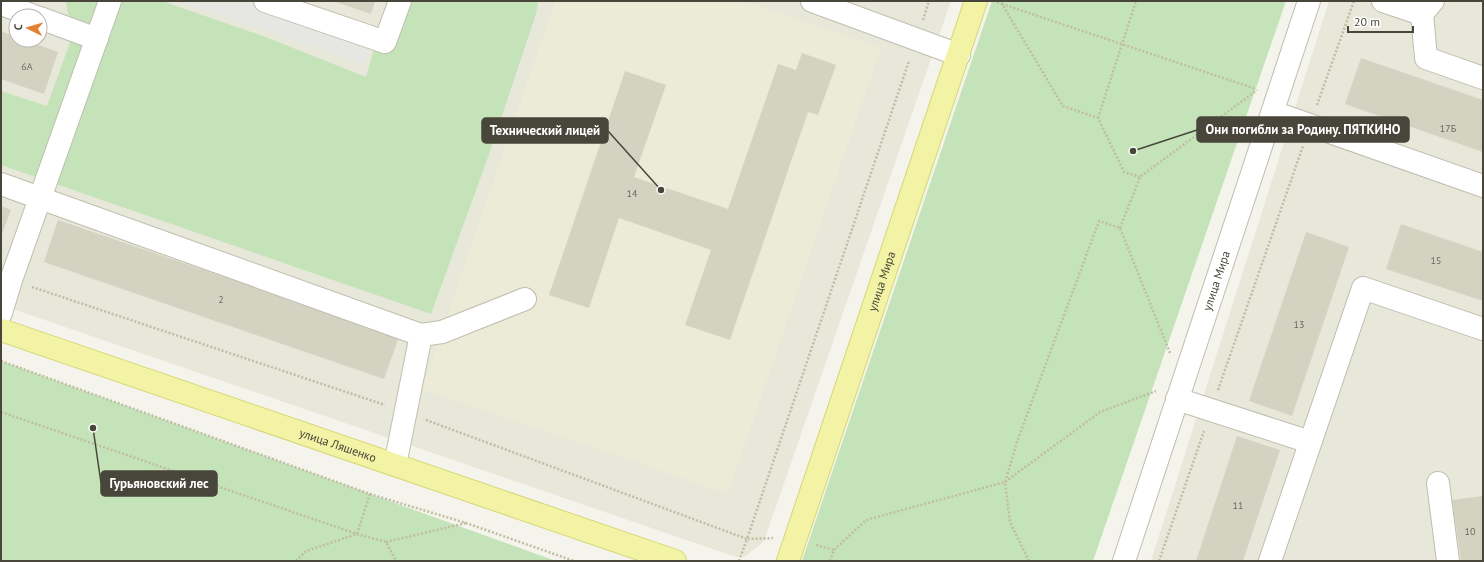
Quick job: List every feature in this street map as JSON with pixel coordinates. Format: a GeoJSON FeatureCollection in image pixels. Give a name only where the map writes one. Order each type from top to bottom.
{"type":"FeatureCollection","features":[{"type":"Feature","properties":{"kind":"main road","name":"улица Мира"},"geometry":{"type":"LineString","coordinates":[[788,561],[976,1]]}},
{"type":"Feature","properties":{"kind":"main road","name":"улица Ляшенко"},"geometry":{"type":"LineString","coordinates":[[1,330],[675,561]]}},
{"type":"Feature","properties":{"kind":"street"},"geometry":{"type":"LineString","coordinates":[[1,313],[11,280],[110,1]]}},
{"type":"Feature","properties":{"kind":"street"},"geometry":{"type":"LineString","coordinates":[[265,1],[385,42],[400,1]]}},
{"type":"Feature","properties":{"kind":"street"},"geometry":{"type":"LineString","coordinates":[[812,1],[959,55]]}},
{"type":"Feature","properties":{"kind":"street","name":"улица Мира"},"geometry":{"type":"LineString","coordinates":[[1124,561],[1309,1]]}},
{"type":"Feature","properties":{"kind":"street"},"geometry":{"type":"LineString","coordinates":[[1383,1],[1427,8],[1426,58],[1483,78]]}},
{"type":"Feature","properties":{"kind":"street"},"geometry":{"type":"LineString","coordinates":[[1,4],[12,8]]}},
{"type":"Feature","properties":{"kind":"street"},"geometry":{"type":"LineString","coordinates":[[48,21],[97,39]]}},
{"type":"Feature","properties":{"kind":"street"},"geometry":{"type":"LineString","coordinates":[[1275,104],[1310,125],[1483,186]]}},
{"type":"Feature","properties":{"kind":"street"},"geometry":{"type":"LineString","coordinates":[[1,184],[422,335],[442,332],[525,299]]}},
{"type":"Feature","properties":{"kind":"street"},"geometry":{"type":"LineString","coordinates":[[1270,561],[1363,288],[1483,329]]}},
{"type":"Feature","properties":{"kind":"street"},"geometry":{"type":"LineString","coordinates":[[395,465],[422,335]]}},
{"type":"Feature","properties":{"kind":"street"},"geometry":{"type":"LineString","coordinates":[[1180,392],[1211,410],[1310,442]]}},
{"type":"Feature","properties":{"kind":"street"},"geometry":{"type":"LineString","coordinates":[[1438,483],[1448,561]]}},
{"type":"Feature","properties":{"kind":"path"},"geometry":{"type":"LineString","coordinates":[[739,561],[929,1]]}},
{"type":"Feature","properties":{"kind":"path"},"geometry":{"type":"LineString","coordinates":[[994,1],[1256,89],[1275,104]]}},
{"type":"Feature","properties":{"kind":"path"},"geometry":{"type":"LineString","coordinates":[[1136,1],[1098,118],[1124,172],[1140,177]]}},
{"type":"Feature","properties":{"kind":"path"},"geometry":{"type":"LineString","coordinates":[[1159,561],[1354,1]]}},
{"type":"Feature","properties":{"kind":"path"},"geometry":{"type":"LineString","coordinates":[[1002,4],[1063,106],[1098,118]]}},
{"type":"Feature","properties":{"kind":"path"},"geometry":{"type":"LineString","coordinates":[[830,561],[834,550],[866,520],[1005,482],[1100,412],[1151,392],[1180,392],[1120,228],[1140,177],[1256,89]]}},
{"type":"Feature","properties":{"kind":"path"},"geometry":{"type":"LineString","coordinates":[[1029,561],[1010,522],[1005,482],[1018,439],[1100,221],[1120,228]]}},
{"type":"Feature","properties":{"kind":"path"},"geometry":{"type":"LineString","coordinates":[[11,280],[405,412],[747,539]]}},
{"type":"Feature","properties":{"kind":"path"},"geometry":{"type":"LineString","coordinates":[[1,361],[370,494],[466,523],[574,561]]}},
{"type":"Feature","properties":{"kind":"path"},"geometry":{"type":"LineString","coordinates":[[1,412],[357,534],[386,542],[466,523]]}},
{"type":"Feature","properties":{"kind":"path"},"geometry":{"type":"LineString","coordinates":[[357,534],[370,494]]}},
{"type":"Feature","properties":{"kind":"path"},"geometry":{"type":"LineString","coordinates":[[296,561],[306,551],[357,534]]}},
{"type":"Feature","properties":{"kind":"path"},"geometry":{"type":"LineString","coordinates":[[386,542],[396,561]]}},
{"type":"Feature","properties":{"kind":"shaded area"},"geometry":{"type":"Polygon","coordinates":[[[1,1],[951,1],[764,541],[746,556],[736,557],[1,305],[1,1]]]}},
{"type":"Feature","properties":{"kind":"shaded area"},"geometry":{"type":"Polygon","coordinates":[[[176,1],[261,1],[372,39],[363,64],[176,1]]]}},
{"type":"Feature","properties":{"kind":"shaded area"},"geometry":{"type":"Polygon","coordinates":[[[555,1],[744,1],[881,48],[728,494],[422,389],[555,1]]]}},
{"type":"Feature","properties":{"kind":"shaded area"},"geometry":{"type":"Polygon","coordinates":[[[1329,1],[1483,1],[1483,561],[1151,561],[1329,1]]]}},
{"type":"Feature","properties":{"kind":"green space"},"geometry":{"type":"Polygon","coordinates":[[[66,1],[162,1],[268,38],[366,77],[388,1],[538,1],[536,14],[488,157],[431,314],[1,165],[1,91],[47,106],[72,37],[66,1]]]}},
{"type":"Feature","properties":{"kind":"green space"},"geometry":{"type":"Polygon","coordinates":[[[992,1],[1286,1],[1093,561],[802,561],[992,1]]]}},
{"type":"Feature","properties":{"kind":"green space"},"geometry":{"type":"Polygon","coordinates":[[[1,361],[556,561],[1,561],[1,361]]]}},
{"type":"Feature","properties":{"kind":"building"},"geometry":{"type":"Polygon","coordinates":[[[333,1],[375,1],[371,14],[333,1]]]}},
{"type":"Feature","properties":{"kind":"building"},"geometry":{"type":"Polygon","coordinates":[[[1,31],[8,34],[8,48],[47,48],[58,52],[44,94],[1,79],[1,31]]]}},
{"type":"Feature","properties":{"kind":"building"},"geometry":{"type":"Polygon","coordinates":[[[802,53],[836,65],[818,115],[808,112],[730,340],[685,325],[711,250],[619,218],[589,308],[549,295],[625,71],[666,85],[634,177],[728,209],[778,64],[796,70],[802,53]]]}},
{"type":"Feature","properties":{"kind":"building"},"geometry":{"type":"Polygon","coordinates":[[[1361,58],[1483,100],[1483,152],[1345,104],[1361,58]]]}},
{"type":"Feature","properties":{"kind":"building"},"geometry":{"type":"Polygon","coordinates":[[[1,206],[11,210],[1,237],[1,206]]]}},
{"type":"Feature","properties":{"kind":"building"},"geometry":{"type":"Polygon","coordinates":[[[58,220],[399,337],[384,379],[44,262],[58,220]]]}},
{"type":"Feature","properties":{"kind":"building"},"geometry":{"type":"Polygon","coordinates":[[[1401,224],[1483,252],[1483,301],[1386,269],[1401,224]]]}},
{"type":"Feature","properties":{"kind":"building"},"geometry":{"type":"Polygon","coordinates":[[[1306,232],[1349,247],[1292,416],[1249,401],[1306,232]]]}},
{"type":"Feature","properties":{"kind":"building"},"geometry":{"type":"Polygon","coordinates":[[[1237,436],[1280,450],[1243,561],[1196,561],[1237,436]]]}},
{"type":"Feature","properties":{"kind":"building"},"geometry":{"type":"Polygon","coordinates":[[[1483,496],[1483,561],[1461,561],[1452,500],[1483,496]]]}},
{"type":"Feature","properties":{"kind":"place","name":"Они погибли за Родину. ПЯТКИНО"},"geometry":{"type":"Point","coordinates":[1133,151]}},
{"type":"Feature","properties":{"kind":"place","name":"Технический лицей"},"geometry":{"type":"Point","coordinates":[661,190]}},
{"type":"Feature","properties":{"kind":"place","name":"Гурьяновский лес"},"geometry":{"type":"Point","coordinates":[93,428]}}]}
